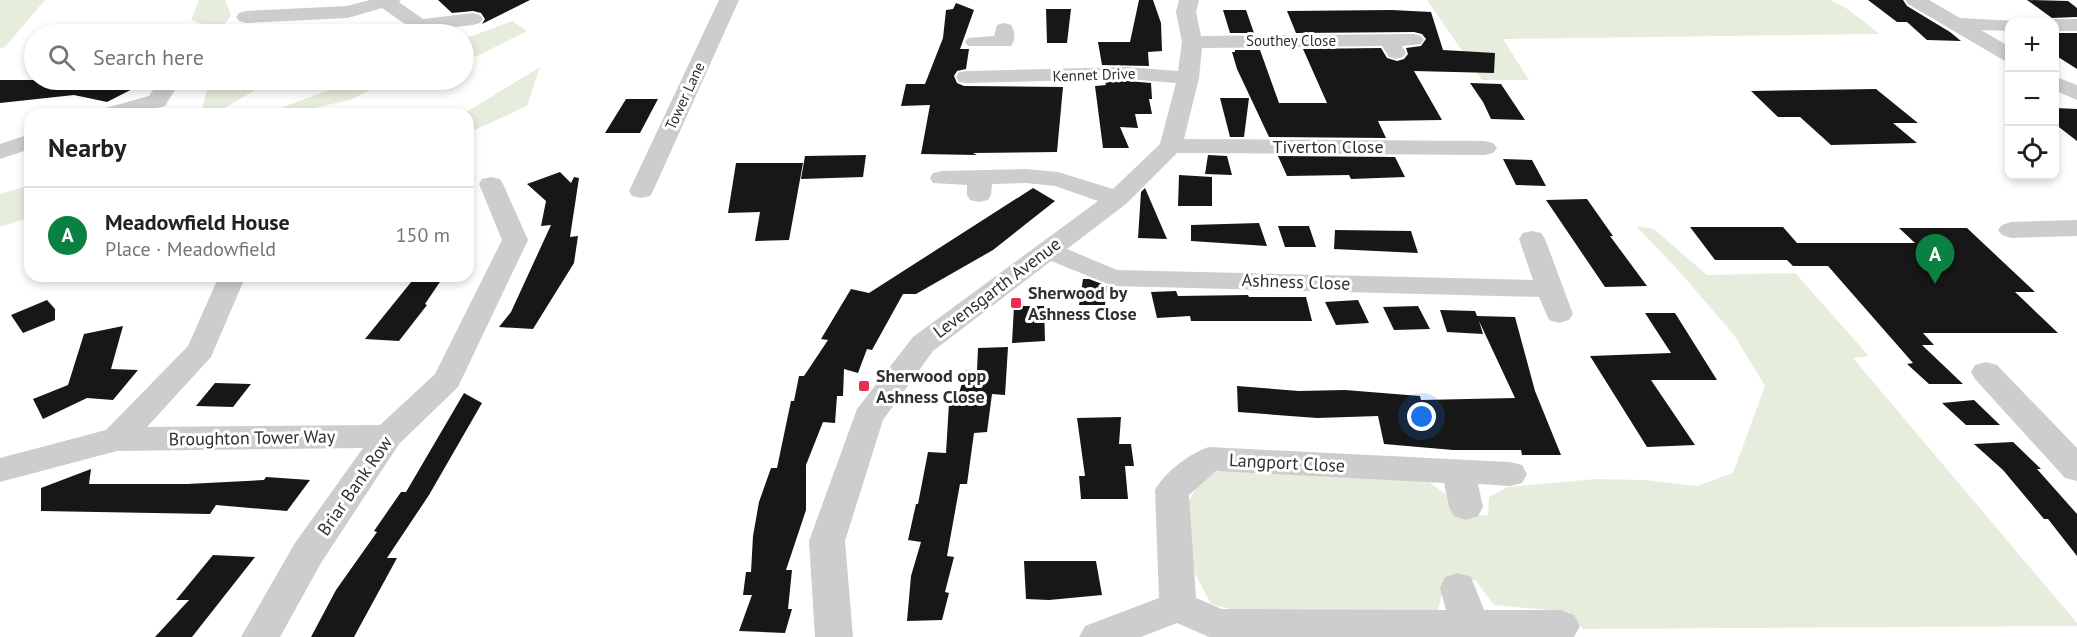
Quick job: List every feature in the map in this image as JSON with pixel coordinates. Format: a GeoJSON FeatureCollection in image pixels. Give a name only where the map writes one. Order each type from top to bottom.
{"type":"FeatureCollection","features":[{"type":"Feature","properties":{"kind":"street","name":"Tower Lane"},"geometry":{"type":"LineString","coordinates":[[641,191],[729,0]]}},
{"type":"Feature","properties":{"kind":"street"},"geometry":{"type":"LineString","coordinates":[[1171,146],[1188,78],[1192,42],[1186,12],[1188,0]]}},
{"type":"Feature","properties":{"kind":"street"},"geometry":{"type":"LineString","coordinates":[[1915,0],[2005,53]]}},
{"type":"Feature","properties":{"kind":"street"},"geometry":{"type":"LineString","coordinates":[[239,24],[243,8],[348,12],[389,2],[417,24]]}},
{"type":"Feature","properties":{"kind":"street"},"geometry":{"type":"LineString","coordinates":[[426,24],[472,18]]}},
{"type":"Feature","properties":{"kind":"street"},"geometry":{"type":"LineString","coordinates":[[1956,24],[2005,25]]}},
{"type":"Feature","properties":{"kind":"street"},"geometry":{"type":"LineString","coordinates":[[2059,25],[2077,25]]}},
{"type":"Feature","properties":{"kind":"street"},"geometry":{"type":"LineString","coordinates":[[975,42],[1004,36],[1000,77]]}},
{"type":"Feature","properties":{"kind":"street","name":"Southey Close"},"geometry":{"type":"LineString","coordinates":[[1192,42],[1392,46],[1414,40]]}},
{"type":"Feature","properties":{"kind":"street","name":"Kennet Drive"},"geometry":{"type":"LineString","coordinates":[[967,77],[1127,73],[1188,78]]}},
{"type":"Feature","properties":{"kind":"street"},"geometry":{"type":"LineString","coordinates":[[2059,84],[2077,93]]}},
{"type":"Feature","properties":{"kind":"street"},"geometry":{"type":"LineString","coordinates":[[132,108],[157,101],[164,90]]}},
{"type":"Feature","properties":{"kind":"street"},"geometry":{"type":"LineString","coordinates":[[0,152],[24,143]]}},
{"type":"Feature","properties":{"kind":"street","name":"Tiverton Close"},"geometry":{"type":"LineString","coordinates":[[1171,146],[1485,148]]}},
{"type":"Feature","properties":{"kind":"street","name":"Levensgarth Avenue"},"geometry":{"type":"LineString","coordinates":[[834,637],[827,541],[868,417],[923,344],[1117,199],[1171,146]]}},
{"type":"Feature","properties":{"kind":"street"},"geometry":{"type":"LineString","coordinates":[[942,178],[980,186],[1026,176],[1058,179],[1117,199]]}},
{"type":"Feature","properties":{"kind":"street","name":"Briar Bank Row"},"geometry":{"type":"LineString","coordinates":[[260,637],[308,553],[387,436],[447,380],[515,240],[491,184]]}},
{"type":"Feature","properties":{"kind":"street"},"geometry":{"type":"LineString","coordinates":[[2011,230],[2077,228]]}},
{"type":"Feature","properties":{"kind":"street","name":"Ashness Close"},"geometry":{"type":"LineString","coordinates":[[1047,250],[1113,278],[1554,302],[1532,239]]}},
{"type":"Feature","properties":{"kind":"street"},"geometry":{"type":"LineString","coordinates":[[117,439],[201,350],[229,282]]}},
{"type":"Feature","properties":{"kind":"street"},"geometry":{"type":"LineString","coordinates":[[1986,372],[2076,466]]}},
{"type":"Feature","properties":{"kind":"street","name":"Broughton Tower Way"},"geometry":{"type":"LineString","coordinates":[[0,470],[117,439],[387,436]]}},
{"type":"Feature","properties":{"kind":"street","name":"Langport Close"},"geometry":{"type":"LineString","coordinates":[[1178,607],[1172,490],[1209,459],[1510,474]]}},
{"type":"Feature","properties":{"kind":"street"},"geometry":{"type":"LineString","coordinates":[[1458,471],[1466,507]]}},
{"type":"Feature","properties":{"kind":"street"},"geometry":{"type":"LineString","coordinates":[[1458,588],[1470,626]]}},
{"type":"Feature","properties":{"kind":"street"},"geometry":{"type":"LineString","coordinates":[[1098,637],[1178,607],[1220,625],[1561,626]]}},
{"type":"Feature","properties":{"kind":"green space"},"geometry":{"type":"Polygon","coordinates":[[[0,0],[45,0],[5,47],[0,48],[0,0]]]}},
{"type":"Feature","properties":{"kind":"green space"},"geometry":{"type":"Polygon","coordinates":[[[199,0],[225,0],[231,15],[225,24],[201,24],[191,20],[199,0]]]}},
{"type":"Feature","properties":{"kind":"green space"},"geometry":{"type":"Polygon","coordinates":[[[1427,0],[1830,0],[1846,8],[1880,34],[1503,39],[1529,80],[1482,80],[1427,0]]]}},
{"type":"Feature","properties":{"kind":"green space"},"geometry":{"type":"Polygon","coordinates":[[[512,21],[527,31],[474,56],[474,35],[512,21]]]}},
{"type":"Feature","properties":{"kind":"green space"},"geometry":{"type":"Polygon","coordinates":[[[540,67],[527,106],[474,130],[473,108],[540,67]]]}},
{"type":"Feature","properties":{"kind":"green space"},"geometry":{"type":"Polygon","coordinates":[[[207,90],[255,90],[224,108],[203,108],[207,90]]]}},
{"type":"Feature","properties":{"kind":"green space"},"geometry":{"type":"Polygon","coordinates":[[[329,90],[370,90],[350,100],[316,108],[280,108],[329,90]]]}},
{"type":"Feature","properties":{"kind":"green space"},"geometry":{"type":"Polygon","coordinates":[[[24,187],[24,219],[0,227],[0,194],[24,187]]]}},
{"type":"Feature","properties":{"kind":"green space"},"geometry":{"type":"Polygon","coordinates":[[[1636,226],[1654,229],[1707,275],[1795,273],[1869,356],[1853,358],[2077,623],[2077,626],[1583,629],[1569,612],[1494,605],[1475,580],[1444,584],[1438,611],[1261,617],[1211,604],[1190,564],[1185,509],[1201,478],[1226,468],[1426,480],[1454,500],[1457,516],[1488,515],[1489,497],[1508,487],[1596,479],[1644,480],[1697,486],[1733,473],[1765,386],[1734,335],[1678,270],[1636,226]]]}},
{"type":"Feature","properties":{"kind":"building"},"geometry":{"type":"Polygon","coordinates":[[[438,0],[530,0],[482,24],[485,19],[481,13],[473,11],[452,13],[438,0]]]}},
{"type":"Feature","properties":{"kind":"building"},"geometry":{"type":"Polygon","coordinates":[[[1139,0],[1153,0],[1161,23],[1162,51],[1148,52],[1149,66],[1102,65],[1098,42],[1130,42],[1139,0]]]}},
{"type":"Feature","properties":{"kind":"building"},"geometry":{"type":"Polygon","coordinates":[[[1868,0],[1903,0],[1907,6],[1961,41],[1927,40],[1907,22],[1897,22],[1868,0]]]}},
{"type":"Feature","properties":{"kind":"building"},"geometry":{"type":"Polygon","coordinates":[[[2027,0],[2068,1],[2077,8],[2077,17],[2052,18],[2027,0]]]}},
{"type":"Feature","properties":{"kind":"building"},"geometry":{"type":"Polygon","coordinates":[[[956,3],[974,10],[960,49],[969,49],[966,69],[957,71],[954,76],[957,83],[964,86],[1063,87],[1057,152],[973,153],[977,155],[921,154],[930,105],[901,106],[906,84],[925,84],[943,38],[946,10],[953,9],[956,3]]]}},
{"type":"Feature","properties":{"kind":"building"},"geometry":{"type":"Polygon","coordinates":[[[1046,9],[1071,9],[1067,43],[1047,43],[1046,9]]]}},
{"type":"Feature","properties":{"kind":"building"},"geometry":{"type":"Polygon","coordinates":[[[1223,10],[1246,10],[1254,33],[1230,33],[1223,10]]]}},
{"type":"Feature","properties":{"kind":"building"},"geometry":{"type":"Polygon","coordinates":[[[1287,11],[1431,12],[1443,50],[1495,53],[1494,73],[1414,71],[1442,120],[1378,121],[1386,138],[1269,137],[1237,69],[1232,52],[1260,50],[1279,103],[1327,103],[1303,49],[1381,48],[1387,58],[1397,61],[1404,59],[1408,54],[1406,48],[1421,46],[1426,39],[1422,34],[1414,32],[1296,33],[1287,11]]]}},
{"type":"Feature","properties":{"kind":"building"},"geometry":{"type":"Polygon","coordinates":[[[2059,33],[2077,33],[2077,69],[2059,58],[2059,33]]]}},
{"type":"Feature","properties":{"kind":"building"},"geometry":{"type":"Polygon","coordinates":[[[0,80],[24,80],[24,90],[130,90],[107,102],[74,95],[0,103],[0,80]]]}},
{"type":"Feature","properties":{"kind":"building"},"geometry":{"type":"Polygon","coordinates":[[[1105,82],[1151,83],[1152,99],[1149,99],[1152,114],[1135,114],[1138,128],[1120,127],[1129,148],[1103,148],[1095,86],[1106,85],[1105,82]]]}},
{"type":"Feature","properties":{"kind":"building"},"geometry":{"type":"Polygon","coordinates":[[[1470,83],[1501,84],[1525,120],[1491,119],[1470,83]]]}},
{"type":"Feature","properties":{"kind":"building"},"geometry":{"type":"Polygon","coordinates":[[[1876,89],[1918,123],[1893,123],[1917,143],[1831,145],[1800,117],[1778,117],[1751,91],[1876,89]]]}},
{"type":"Feature","properties":{"kind":"building"},"geometry":{"type":"Polygon","coordinates":[[[1220,98],[1249,98],[1244,137],[1230,137],[1220,98]]]}},
{"type":"Feature","properties":{"kind":"building"},"geometry":{"type":"Polygon","coordinates":[[[626,99],[658,99],[640,133],[605,133],[626,99]]]}},
{"type":"Feature","properties":{"kind":"building"},"geometry":{"type":"Polygon","coordinates":[[[2059,108],[2077,109],[2077,141],[2059,127],[2059,108]]]}},
{"type":"Feature","properties":{"kind":"building"},"geometry":{"type":"Polygon","coordinates":[[[866,155],[863,177],[801,179],[805,156],[866,155]]]}},
{"type":"Feature","properties":{"kind":"building"},"geometry":{"type":"Polygon","coordinates":[[[1208,155],[1227,156],[1232,175],[1205,174],[1208,155]]]}},
{"type":"Feature","properties":{"kind":"building"},"geometry":{"type":"Polygon","coordinates":[[[1278,156],[1395,157],[1405,177],[1351,179],[1349,175],[1287,176],[1278,156]]]}},
{"type":"Feature","properties":{"kind":"building"},"geometry":{"type":"Polygon","coordinates":[[[1503,159],[1532,160],[1546,186],[1516,185],[1503,159]]]}},
{"type":"Feature","properties":{"kind":"building"},"geometry":{"type":"Polygon","coordinates":[[[736,163],[803,163],[789,240],[755,241],[760,212],[728,213],[736,163]]]}},
{"type":"Feature","properties":{"kind":"building"},"geometry":{"type":"Polygon","coordinates":[[[560,172],[571,183],[574,177],[579,178],[570,237],[578,236],[574,263],[533,329],[499,327],[511,312],[551,225],[541,226],[546,201],[527,184],[560,172]]]}},
{"type":"Feature","properties":{"kind":"building"},"geometry":{"type":"Polygon","coordinates":[[[1179,175],[1212,177],[1212,206],[1178,206],[1179,175]]]}},
{"type":"Feature","properties":{"kind":"building"},"geometry":{"type":"Polygon","coordinates":[[[1033,188],[1055,201],[993,250],[916,294],[903,294],[872,350],[867,349],[858,373],[844,369],[843,396],[837,396],[835,423],[823,422],[806,465],[806,510],[786,570],[792,570],[788,609],[792,609],[785,633],[739,631],[752,595],[743,595],[746,572],[751,572],[753,536],[759,502],[771,468],[777,468],[791,401],[794,401],[799,376],[804,376],[828,340],[821,339],[851,289],[869,293],[1033,188]]]}},
{"type":"Feature","properties":{"kind":"building"},"geometry":{"type":"Polygon","coordinates":[[[1145,188],[1167,239],[1138,238],[1141,192],[1145,188]]]}},
{"type":"Feature","properties":{"kind":"building"},"geometry":{"type":"Polygon","coordinates":[[[1587,199],[1613,236],[1610,236],[1647,286],[1605,287],[1546,200],[1587,199]]]}},
{"type":"Feature","properties":{"kind":"building"},"geometry":{"type":"Polygon","coordinates":[[[1259,223],[1267,246],[1191,241],[1191,225],[1259,223]]]}},
{"type":"Feature","properties":{"kind":"building"},"geometry":{"type":"Polygon","coordinates":[[[1278,226],[1309,226],[1316,247],[1285,247],[1278,226]]]}},
{"type":"Feature","properties":{"kind":"building"},"geometry":{"type":"Polygon","coordinates":[[[1690,227],[1783,227],[1797,243],[1915,243],[1899,228],[1967,228],[2035,292],[2015,292],[2058,333],[1923,333],[1934,345],[1922,345],[1963,384],[1929,384],[1907,364],[1913,363],[1828,266],[1793,266],[1787,260],[1715,260],[1690,227]]]}},
{"type":"Feature","properties":{"kind":"building"},"geometry":{"type":"Polygon","coordinates":[[[1335,230],[1411,231],[1418,253],[1334,249],[1335,230]]]}},
{"type":"Feature","properties":{"kind":"building"},"geometry":{"type":"Polygon","coordinates":[[[1083,279],[1107,286],[1105,305],[1079,305],[1083,279]]]}},
{"type":"Feature","properties":{"kind":"building"},"geometry":{"type":"Polygon","coordinates":[[[411,282],[440,282],[425,304],[427,305],[399,341],[365,339],[411,282]]]}},
{"type":"Feature","properties":{"kind":"building"},"geometry":{"type":"Polygon","coordinates":[[[1176,291],[1178,296],[1306,297],[1312,321],[1191,321],[1190,316],[1157,318],[1151,292],[1176,291]]]}},
{"type":"Feature","properties":{"kind":"building"},"geometry":{"type":"Polygon","coordinates":[[[47,300],[55,309],[55,320],[23,333],[11,315],[47,300]]]}},
{"type":"Feature","properties":{"kind":"building"},"geometry":{"type":"Polygon","coordinates":[[[1358,300],[1369,323],[1336,325],[1325,302],[1358,300]]]}},
{"type":"Feature","properties":{"kind":"building"},"geometry":{"type":"Polygon","coordinates":[[[1014,306],[1044,306],[1045,341],[1012,343],[1014,306]]]}},
{"type":"Feature","properties":{"kind":"building"},"geometry":{"type":"Polygon","coordinates":[[[1418,306],[1430,329],[1394,330],[1383,307],[1418,306]]]}},
{"type":"Feature","properties":{"kind":"building"},"geometry":{"type":"Polygon","coordinates":[[[1440,310],[1475,311],[1477,316],[1515,317],[1535,391],[1561,455],[1522,455],[1521,450],[1453,450],[1384,444],[1378,416],[1317,418],[1238,412],[1237,386],[1299,391],[1345,390],[1420,396],[1421,400],[1515,398],[1479,321],[1483,334],[1447,332],[1440,310]]]}},
{"type":"Feature","properties":{"kind":"building"},"geometry":{"type":"Polygon","coordinates":[[[1645,313],[1675,313],[1717,380],[1651,380],[1695,445],[1647,447],[1590,356],[1671,353],[1645,313]]]}},
{"type":"Feature","properties":{"kind":"building"},"geometry":{"type":"Polygon","coordinates":[[[123,326],[111,369],[138,370],[113,400],[87,398],[43,419],[33,399],[68,385],[84,334],[123,326]]]}},
{"type":"Feature","properties":{"kind":"building"},"geometry":{"type":"Polygon","coordinates":[[[1008,347],[1005,395],[992,394],[987,432],[974,433],[967,484],[960,484],[947,556],[954,557],[945,592],[949,593],[942,620],[907,621],[911,576],[921,542],[908,540],[928,452],[946,453],[949,403],[956,403],[966,370],[977,371],[978,348],[1008,347]]]}},
{"type":"Feature","properties":{"kind":"building"},"geometry":{"type":"Polygon","coordinates":[[[215,383],[251,384],[233,407],[196,406],[215,383]]]}},
{"type":"Feature","properties":{"kind":"building"},"geometry":{"type":"Polygon","coordinates":[[[464,393],[482,403],[429,495],[387,558],[397,558],[354,637],[311,637],[336,590],[377,532],[374,531],[401,492],[406,492],[464,393]]]}},
{"type":"Feature","properties":{"kind":"building"},"geometry":{"type":"Polygon","coordinates":[[[1974,400],[2000,425],[1966,425],[1942,403],[1974,400]]]}},
{"type":"Feature","properties":{"kind":"building"},"geometry":{"type":"Polygon","coordinates":[[[1121,417],[1119,444],[1131,444],[1134,466],[1125,466],[1128,499],[1081,499],[1079,476],[1085,476],[1077,418],[1121,417]]]}},
{"type":"Feature","properties":{"kind":"building"},"geometry":{"type":"Polygon","coordinates":[[[2013,442],[2041,469],[2037,469],[2077,514],[2077,556],[2048,519],[2044,519],[2003,470],[1974,444],[2013,442]]]}},
{"type":"Feature","properties":{"kind":"building"},"geometry":{"type":"Polygon","coordinates":[[[91,469],[89,484],[187,484],[264,480],[266,477],[310,480],[287,511],[216,505],[210,514],[41,511],[41,488],[91,469]]]}},
{"type":"Feature","properties":{"kind":"building"},"geometry":{"type":"Polygon","coordinates":[[[213,555],[255,557],[192,637],[155,637],[189,600],[176,600],[213,555]]]}},
{"type":"Feature","properties":{"kind":"building"},"geometry":{"type":"Polygon","coordinates":[[[1024,561],[1096,561],[1102,595],[1049,600],[1026,599],[1024,561]]]}},
{"type":"Feature","properties":{"kind":"place","name":"Meadowfield House"},"geometry":{"type":"Point","coordinates":[1935,284]}},
{"type":"Feature","properties":{"kind":"place","name":"Sherwood by Ashness Close"},"geometry":{"type":"Point","coordinates":[1016,303]}},
{"type":"Feature","properties":{"kind":"place","name":"Sherwood opp Ashness Close"},"geometry":{"type":"Point","coordinates":[864,386]}}]}
